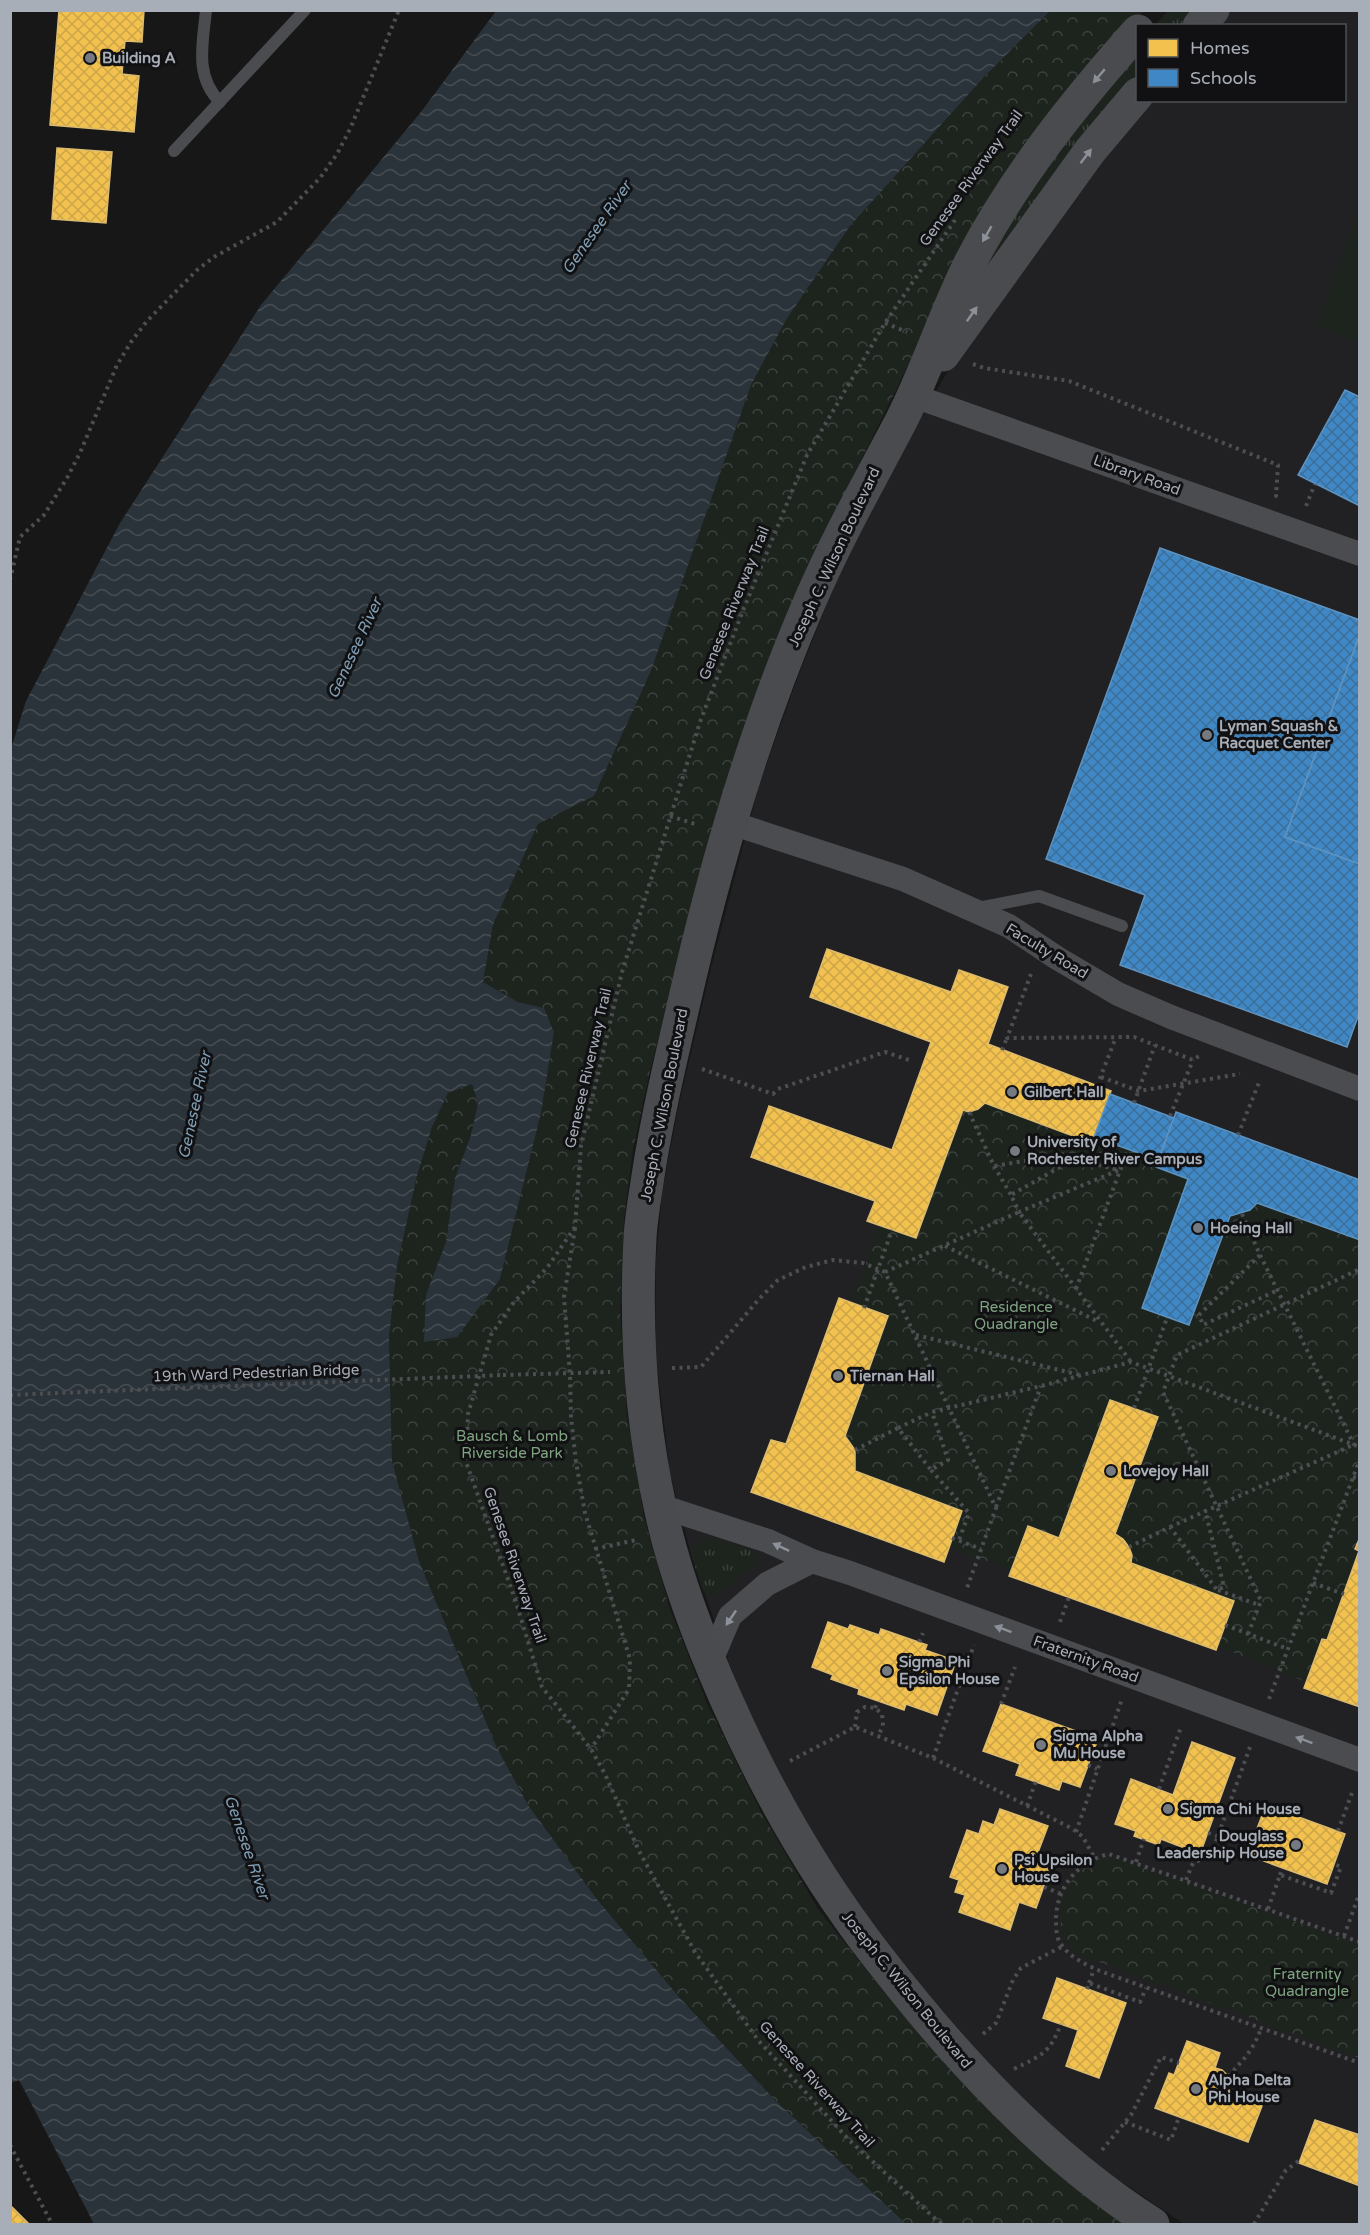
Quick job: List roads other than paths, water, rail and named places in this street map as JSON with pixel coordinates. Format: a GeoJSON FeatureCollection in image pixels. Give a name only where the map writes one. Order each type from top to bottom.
{"type":"FeatureCollection","features":[{"type":"Feature","properties":{"kind":"street"},"geometry":{"type":"LineString","coordinates":[[1145,24],[1156,10]]}},
{"type":"Feature","properties":{"kind":"street"},"geometry":{"type":"LineString","coordinates":[[1201,24],[1213,10]]}},
{"type":"Feature","properties":{"kind":"street","name":"Joseph C. Wilson Boulevard"},"geometry":{"type":"LineString","coordinates":[[1136,32],[1044,145],[972,260],[950,306],[914,396],[840,537],[812,596],[762,724],[715,824],[697,945],[653,1146],[640,1233],[638,1329],[648,1437],[663,1520],[680,1581],[710,1663],[744,1741],[788,1826],[843,1912],[907,1994],[977,2074],[1044,2140],[1093,2182],[1153,2224]]}},
{"type":"Feature","properties":{"kind":"street","name":"Joseph C. Wilson Boulevard"},"geometry":{"type":"LineString","coordinates":[[914,396],[1089,151],[1136,95]]}},
{"type":"Feature","properties":{"kind":"street","name":"Library Road"},"geometry":{"type":"LineString","coordinates":[[914,396],[1359,554]]}},
{"type":"Feature","properties":{"kind":"street","name":"Faculty Road"},"geometry":{"type":"LineString","coordinates":[[715,824],[903,879],[1009,926],[1118,994],[1171,1017],[1359,1089]]}},
{"type":"Feature","properties":{"kind":"street","name":"Fraternity Road"},"geometry":{"type":"LineString","coordinates":[[663,1520],[768,1541],[812,1561],[1359,1760]]}},
{"type":"Feature","properties":{"kind":"street"},"geometry":{"type":"LineString","coordinates":[[710,1663],[730,1616],[767,1584],[812,1561]]}},
{"type":"Feature","properties":{"kind":"lane"},"geometry":{"type":"LineString","coordinates":[[206,10],[202,70],[208,88],[220,102]]}},
{"type":"Feature","properties":{"kind":"lane"},"geometry":{"type":"LineString","coordinates":[[174,151],[305,10]]}},
{"type":"Feature","properties":{"kind":"lane"},"geometry":{"type":"LineString","coordinates":[[970,909],[1039,896],[1122,926]]}},
{"type":"Feature","properties":{"kind":"water","name":"Genesee River"},"geometry":{"type":"Polygon","coordinates":[[[496,11],[1050,11],[985,76],[850,226],[786,320],[751,385],[651,671],[594,796],[538,824],[493,925],[483,982],[518,1002],[544,1008],[554,1032],[541,1113],[500,1279],[457,1337],[424,1342],[426,1295],[446,1242],[455,1178],[471,1135],[478,1103],[472,1084],[448,1093],[432,1127],[417,1176],[397,1266],[389,1337],[392,1461],[419,1561],[496,1746],[528,1805],[596,1898],[679,1997],[775,2100],[906,2224],[81,2224],[10,2085],[10,752],[26,701],[120,523],[261,305],[421,112],[496,11]]]}},
{"type":"Feature","properties":{"kind":"place","name":"Building A"},"geometry":{"type":"Point","coordinates":[90,58]}},
{"type":"Feature","properties":{"kind":"place","name":"Lyman Squash & Racquet Center"},"geometry":{"type":"Point","coordinates":[1207,735]}},
{"type":"Feature","properties":{"kind":"place","name":"Gilbert Hall"},"geometry":{"type":"Point","coordinates":[1012,1092]}},
{"type":"Feature","properties":{"kind":"place","name":"University of Rochester River Campus"},"geometry":{"type":"Point","coordinates":[1015,1151]}},
{"type":"Feature","properties":{"kind":"place","name":"Hoeing Hall"},"geometry":{"type":"Point","coordinates":[1198,1228]}},
{"type":"Feature","properties":{"kind":"place","name":"Tiernan Hall"},"geometry":{"type":"Point","coordinates":[838,1376]}},
{"type":"Feature","properties":{"kind":"place","name":"Lovejoy Hall"},"geometry":{"type":"Point","coordinates":[1111,1471]}},
{"type":"Feature","properties":{"kind":"place","name":"Sigma Phi Epsilon House"},"geometry":{"type":"Point","coordinates":[887,1671]}},
{"type":"Feature","properties":{"kind":"place","name":"Sigma Alpha Mu House"},"geometry":{"type":"Point","coordinates":[1041,1745]}},
{"type":"Feature","properties":{"kind":"place","name":"Sigma Chi House"},"geometry":{"type":"Point","coordinates":[1168,1809]}},
{"type":"Feature","properties":{"kind":"place","name":"Douglass Leadership House"},"geometry":{"type":"Point","coordinates":[1296,1845]}},
{"type":"Feature","properties":{"kind":"place","name":"Psi Upsilon House"},"geometry":{"type":"Point","coordinates":[1002,1869]}},
{"type":"Feature","properties":{"kind":"place","name":"Alpha Delta Phi House"},"geometry":{"type":"Point","coordinates":[1196,2089]}},
{"type":"Feature","properties":{"kind":"park label","name":"Residence Quadrangle"},"geometry":{"type":"Point","coordinates":[1016,1316]}},
{"type":"Feature","properties":{"kind":"park label","name":"Bausch & Lomb Riverside Park"},"geometry":{"type":"Point","coordinates":[512,1444]}},
{"type":"Feature","properties":{"kind":"park label","name":"Fraternity Quadrangle"},"geometry":{"type":"Point","coordinates":[1307,1982]}}]}
